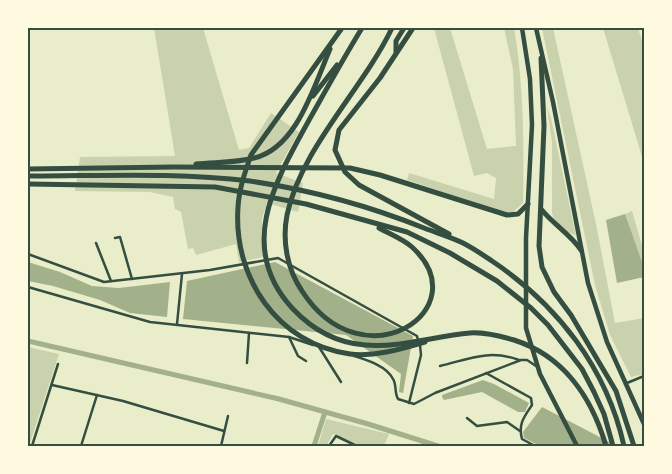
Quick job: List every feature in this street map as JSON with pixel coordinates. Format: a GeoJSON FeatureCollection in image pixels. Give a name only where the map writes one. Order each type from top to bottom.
{"type":"FeatureCollection","features":[{"type":"Feature","properties":{"kind":"highway"},"geometry":{"type":"LineString","coordinates":[[342,28],[251,156],[243,178],[238,205],[237,230],[242,258],[255,290],[273,316],[294,334],[327,348],[351,354],[379,352],[402,349],[439,337]]}},
{"type":"Feature","properties":{"kind":"highway"},"geometry":{"type":"LineString","coordinates":[[362,28],[277,179],[272,194],[264,227],[265,253],[277,288],[298,315],[324,334],[353,344],[380,346],[472,333],[519,342],[545,354],[566,372],[583,393],[596,416],[606,446]]}},
{"type":"Feature","properties":{"kind":"highway"},"geometry":{"type":"LineString","coordinates":[[372,224],[410,245],[427,266],[431,278],[430,300],[414,323],[401,332],[377,337],[344,329],[318,311],[298,285],[290,266],[284,236],[288,214],[298,184],[322,139],[392,28]]}},
{"type":"Feature","properties":{"kind":"highway"},"geometry":{"type":"LineString","coordinates":[[388,36],[398,28]]}},
{"type":"Feature","properties":{"kind":"highway"},"geometry":{"type":"LineString","coordinates":[[396,52],[396,41],[404,28]]}},
{"type":"Feature","properties":{"kind":"highway"},"geometry":{"type":"LineString","coordinates":[[413,28],[380,78],[339,130],[335,150],[340,163],[352,179],[369,192],[464,243],[525,285],[562,321],[596,370],[615,413],[624,446]]}},
{"type":"Feature","properties":{"kind":"highway"},"geometry":{"type":"LineString","coordinates":[[174,166],[244,160],[264,155],[286,139],[306,104],[334,40]]}},
{"type":"Feature","properties":{"kind":"highway"},"geometry":{"type":"LineString","coordinates":[[306,104],[344,57]]}},
{"type":"Feature","properties":{"kind":"highway"},"geometry":{"type":"LineString","coordinates":[[541,58],[544,126],[539,246],[542,267],[554,292],[571,315],[616,391],[634,446]]}},
{"type":"Feature","properties":{"kind":"highway"},"geometry":{"type":"LineString","coordinates":[[28,169],[174,166],[350,168],[380,175],[507,215],[518,214],[528,204]]}},
{"type":"Feature","properties":{"kind":"highway"},"geometry":{"type":"LineString","coordinates":[[28,176],[182,177],[250,181],[345,200],[464,243]]}},
{"type":"Feature","properties":{"kind":"highway"},"geometry":{"type":"LineString","coordinates":[[28,184],[215,187],[306,204],[372,224],[407,232],[450,253],[497,281],[531,308],[559,338],[582,369],[604,414],[613,446]]}},
{"type":"Feature","properties":{"kind":"highway"},"geometry":{"type":"LineString","coordinates":[[541,209],[581,250]]}},
{"type":"Feature","properties":{"kind":"main road"},"geometry":{"type":"LineString","coordinates":[[523,28],[530,79],[532,125],[528,204],[526,324],[538,366],[556,407],[577,446]]}},
{"type":"Feature","properties":{"kind":"main road"},"geometry":{"type":"LineString","coordinates":[[536,28],[541,58],[553,102],[581,250],[596,314],[644,424]]}},
{"type":"Feature","properties":{"kind":"street"},"geometry":{"type":"LineString","coordinates":[[115,238],[120,237],[132,279]]}},
{"type":"Feature","properties":{"kind":"street"},"geometry":{"type":"LineString","coordinates":[[96,243],[111,281]]}},
{"type":"Feature","properties":{"kind":"street"},"geometry":{"type":"LineString","coordinates":[[28,254],[100,282],[182,274],[278,258],[417,336],[421,355],[409,403]]}},
{"type":"Feature","properties":{"kind":"street"},"geometry":{"type":"LineString","coordinates":[[177,324],[182,274]]}},
{"type":"Feature","properties":{"kind":"street"},"geometry":{"type":"LineString","coordinates":[[28,287],[150,322],[289,337],[375,364],[393,378],[398,399],[409,403],[420,402],[435,393],[521,360]]}},
{"type":"Feature","properties":{"kind":"street"},"geometry":{"type":"LineString","coordinates":[[247,363],[249,332]]}},
{"type":"Feature","properties":{"kind":"street"},"geometry":{"type":"LineString","coordinates":[[289,337],[298,356],[306,361]]}},
{"type":"Feature","properties":{"kind":"street"},"geometry":{"type":"LineString","coordinates":[[319,347],[341,382]]}},
{"type":"Feature","properties":{"kind":"street"},"geometry":{"type":"LineString","coordinates":[[440,366],[484,354],[496,354],[527,360],[538,366]]}},
{"type":"Feature","properties":{"kind":"street"},"geometry":{"type":"LineString","coordinates":[[32,446],[58,364]]}},
{"type":"Feature","properties":{"kind":"street"},"geometry":{"type":"LineString","coordinates":[[486,373],[532,402],[520,423],[520,431],[522,439],[535,446]]}},
{"type":"Feature","properties":{"kind":"street"},"geometry":{"type":"LineString","coordinates":[[627,383],[644,376]]}},
{"type":"Feature","properties":{"kind":"street"},"geometry":{"type":"LineString","coordinates":[[52,385],[97,394],[224,431]]}},
{"type":"Feature","properties":{"kind":"street"},"geometry":{"type":"LineString","coordinates":[[81,446],[97,394]]}},
{"type":"Feature","properties":{"kind":"street"},"geometry":{"type":"LineString","coordinates":[[221,446],[228,416]]}},
{"type":"Feature","properties":{"kind":"street"},"geometry":{"type":"LineString","coordinates":[[467,418],[477,426],[507,422],[520,431]]}},
{"type":"Feature","properties":{"kind":"street"},"geometry":{"type":"LineString","coordinates":[[330,446],[336,436],[357,446]]}},
{"type":"Feature","properties":{"kind":"shaded area"},"geometry":{"type":"Polygon","coordinates":[[[154,28],[203,28],[239,150],[249,148],[271,113],[299,132],[276,173],[303,183],[298,212],[267,203],[262,218],[263,257],[239,262],[236,244],[196,255],[193,248],[188,249],[181,212],[175,209],[173,197],[150,192],[75,191],[80,157],[175,156],[154,28]]]}},
{"type":"Feature","properties":{"kind":"shaded area"},"geometry":{"type":"Polygon","coordinates":[[[434,28],[450,28],[487,149],[516,146],[513,69],[504,28],[514,28],[522,93],[523,203],[513,212],[506,213],[407,180],[409,173],[494,199],[496,178],[487,173],[474,176],[434,28]]]}},
{"type":"Feature","properties":{"kind":"shaded area"},"geometry":{"type":"Polygon","coordinates":[[[542,28],[553,28],[596,224],[615,323],[644,318],[644,374],[631,377],[610,335],[595,285],[542,28]]]}},
{"type":"Feature","properties":{"kind":"shaded area"},"geometry":{"type":"Polygon","coordinates":[[[603,28],[638,28],[644,47],[644,163],[603,28]]]}},
{"type":"Feature","properties":{"kind":"shaded area"},"geometry":{"type":"Polygon","coordinates":[[[547,107],[576,236],[564,230],[555,221],[552,213],[552,142],[547,107]]]}},
{"type":"Feature","properties":{"kind":"shaded area"},"geometry":{"type":"Polygon","coordinates":[[[632,211],[644,252],[644,273],[625,214],[632,211]]]}},
{"type":"Feature","properties":{"kind":"shaded area"},"geometry":{"type":"Polygon","coordinates":[[[625,214],[642,262],[644,277],[617,283],[606,220],[625,214]]]}},
{"type":"Feature","properties":{"kind":"shaded area"},"geometry":{"type":"Polygon","coordinates":[[[28,262],[60,272],[92,286],[119,288],[170,282],[167,317],[130,313],[100,300],[53,286],[28,281],[28,262]]]}},
{"type":"Feature","properties":{"kind":"shaded area"},"geometry":{"type":"Polygon","coordinates":[[[275,262],[413,336],[403,393],[399,392],[401,374],[346,335],[183,319],[187,281],[275,262]]]}},
{"type":"Feature","properties":{"kind":"shaded area"},"geometry":{"type":"Polygon","coordinates":[[[28,347],[59,354],[29,446],[28,446],[28,347]]]}},
{"type":"Feature","properties":{"kind":"shaded area"},"geometry":{"type":"Polygon","coordinates":[[[483,380],[529,403],[525,412],[518,412],[482,392],[444,400],[442,397],[442,395],[483,380]]]}},
{"type":"Feature","properties":{"kind":"shaded area"},"geometry":{"type":"Polygon","coordinates":[[[542,407],[617,446],[540,446],[524,438],[523,432],[542,407]]]}},
{"type":"Feature","properties":{"kind":"shaded area"},"geometry":{"type":"Polygon","coordinates":[[[326,419],[389,434],[384,446],[362,446],[333,434],[326,446],[318,446],[326,419]]]}},
{"type":"Feature","properties":{"kind":"waterway"},"geometry":{"type":"LineString","coordinates":[[28,341],[279,399],[438,446]]}},
{"type":"Feature","properties":{"kind":"waterway"},"geometry":{"type":"LineString","coordinates":[[314,446],[325,412]]}}]}
